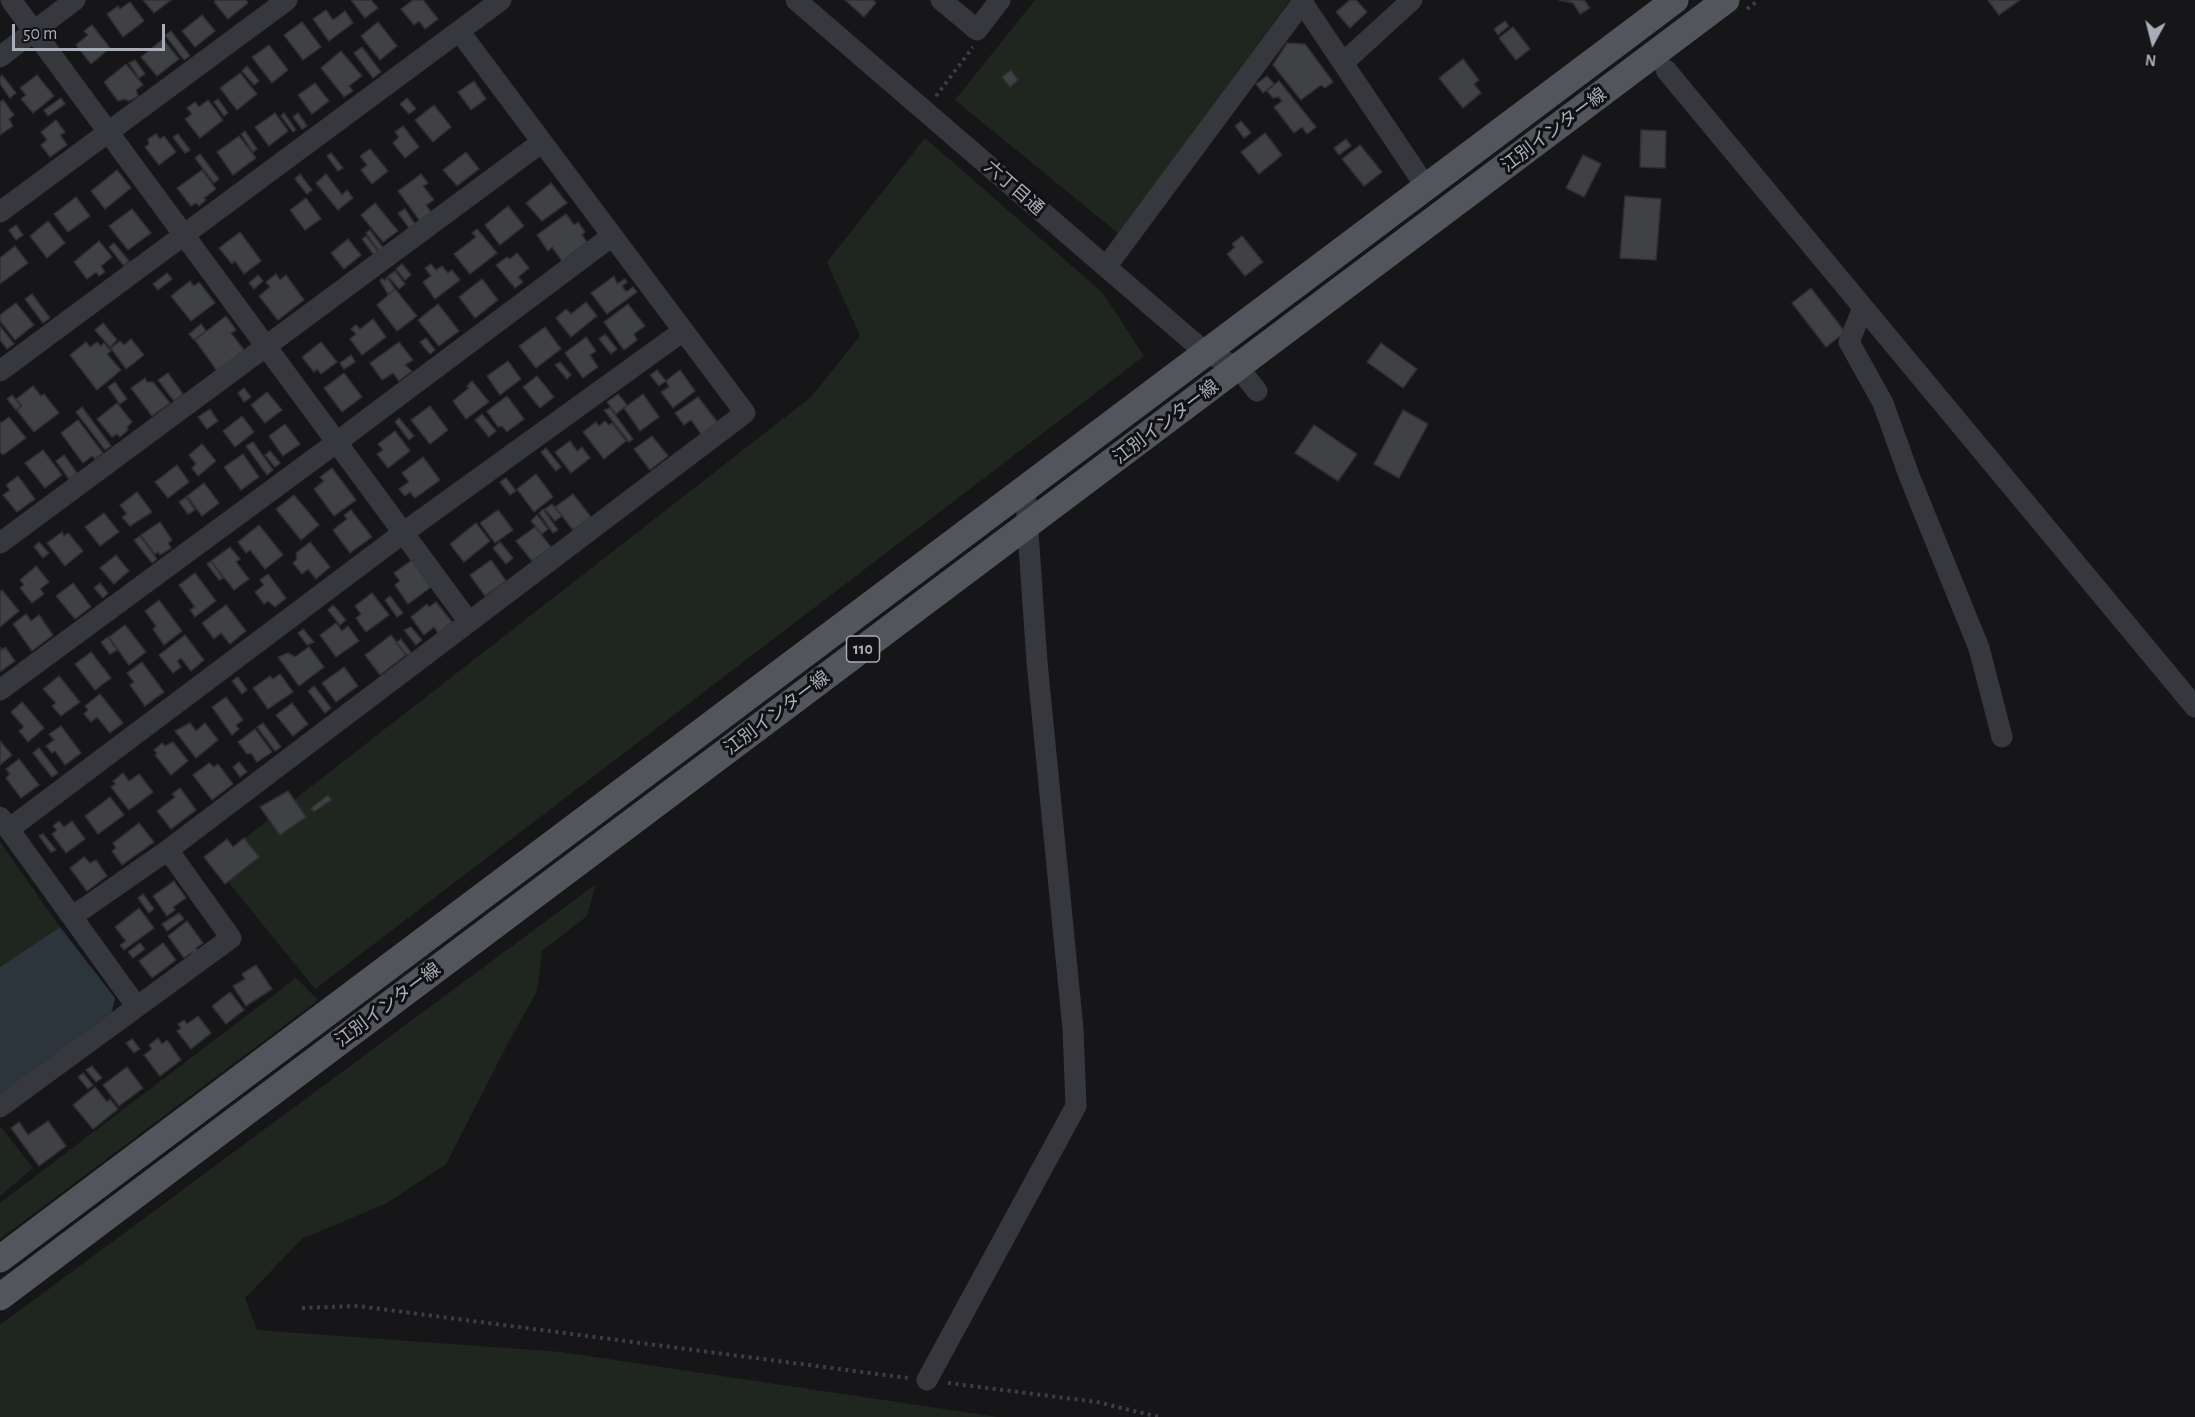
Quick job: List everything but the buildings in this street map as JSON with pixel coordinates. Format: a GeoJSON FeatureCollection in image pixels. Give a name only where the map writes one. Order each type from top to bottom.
{"type":"FeatureCollection","features":[{"type":"Feature","properties":{"kind":"main road","name":"江別インター線"},"geometry":{"type":"LineString","coordinates":[[0,1259],[1675,0]]}},
{"type":"Feature","properties":{"kind":"main road","name":"江別インター線"},"geometry":{"type":"LineString","coordinates":[[0,1297],[1726,0]]}},
{"type":"Feature","properties":{"kind":"street"},"geometry":{"type":"LineString","coordinates":[[11,0],[469,622]]}},
{"type":"Feature","properties":{"kind":"street"},"geometry":{"type":"LineString","coordinates":[[0,57],[75,0]]}},
{"type":"Feature","properties":{"kind":"street"},"geometry":{"type":"LineString","coordinates":[[0,212],[287,0]]}},
{"type":"Feature","properties":{"kind":"street"},"geometry":{"type":"LineString","coordinates":[[0,371],[501,0]]}},
{"type":"Feature","properties":{"kind":"street","name":"六丁目通"},"geometry":{"type":"LineString","coordinates":[[796,0],[1206,353],[1238,367]]}},
{"type":"Feature","properties":{"kind":"street"},"geometry":{"type":"LineString","coordinates":[[941,0],[977,30],[1000,0]]}},
{"type":"Feature","properties":{"kind":"street"},"geometry":{"type":"LineString","coordinates":[[1343,63],[1412,0]]}},
{"type":"Feature","properties":{"kind":"street"},"geometry":{"type":"LineString","coordinates":[[1106,267],[1303,1],[1426,187]]}},
{"type":"Feature","properties":{"kind":"street"},"geometry":{"type":"LineString","coordinates":[[73,916],[168,850],[745,413],[459,31]]}},
{"type":"Feature","properties":{"kind":"street"},"geometry":{"type":"LineString","coordinates":[[1666,70],[2195,707]]}},
{"type":"Feature","properties":{"kind":"street"},"geometry":{"type":"LineString","coordinates":[[0,543],[542,142]]}},
{"type":"Feature","properties":{"kind":"street"},"geometry":{"type":"LineString","coordinates":[[0,690],[612,236]]}},
{"type":"Feature","properties":{"kind":"street"},"geometry":{"type":"LineString","coordinates":[[1863,308],[1849,342],[1883,403],[1914,488],[1979,648],[2002,737]]}},
{"type":"Feature","properties":{"kind":"street"},"geometry":{"type":"LineString","coordinates":[[137,1006],[4,823],[684,331]]}},
{"type":"Feature","properties":{"kind":"street"},"geometry":{"type":"LineString","coordinates":[[1238,367],[1257,391]]}},
{"type":"Feature","properties":{"kind":"street"},"geometry":{"type":"LineString","coordinates":[[927,1380],[1076,1106],[1072,1029],[1038,674],[1025,488]]}},
{"type":"Feature","properties":{"kind":"street"},"geometry":{"type":"LineString","coordinates":[[0,1107],[231,938],[168,850]]}},
{"type":"Feature","properties":{"kind":"path"},"geometry":{"type":"LineString","coordinates":[[942,89],[968,52]]}},
{"type":"Feature","properties":{"kind":"path"},"geometry":{"type":"LineString","coordinates":[[302,1308],[358,1306],[1097,1402],[1159,1417]]}},
{"type":"Feature","properties":{"kind":"shaded area"},"geometry":{"type":"Polygon","coordinates":[[[1035,0],[1290,0],[1119,234],[955,100],[1035,0]]]}},
{"type":"Feature","properties":{"kind":"shaded area"},"geometry":{"type":"Polygon","coordinates":[[[925,138],[1103,293],[1144,356],[315,989],[213,863],[811,397],[860,336],[827,262],[925,138]]]}},
{"type":"Feature","properties":{"kind":"shaded area"},"geometry":{"type":"Polygon","coordinates":[[[0,842],[60,927],[0,967],[0,842]]]}},
{"type":"Feature","properties":{"kind":"shaded area"},"geometry":{"type":"Polygon","coordinates":[[[596,884],[587,916],[542,951],[537,991],[446,1164],[387,1203],[302,1239],[245,1298],[257,1330],[561,1352],[998,1417],[0,1417],[0,1325],[596,884]]]}},
{"type":"Feature","properties":{"kind":"shaded area"},"geometry":{"type":"Polygon","coordinates":[[[60,927],[115,998],[112,1012],[0,1097],[0,967],[60,927]]]}},
{"type":"Feature","properties":{"kind":"shaded area"},"geometry":{"type":"Polygon","coordinates":[[[296,978],[318,1000],[0,1239],[0,1203],[296,978]]]}},
{"type":"Feature","properties":{"kind":"shaded area"},"geometry":{"type":"Polygon","coordinates":[[[0,1128],[33,1168],[0,1196],[0,1128]]]}}]}
